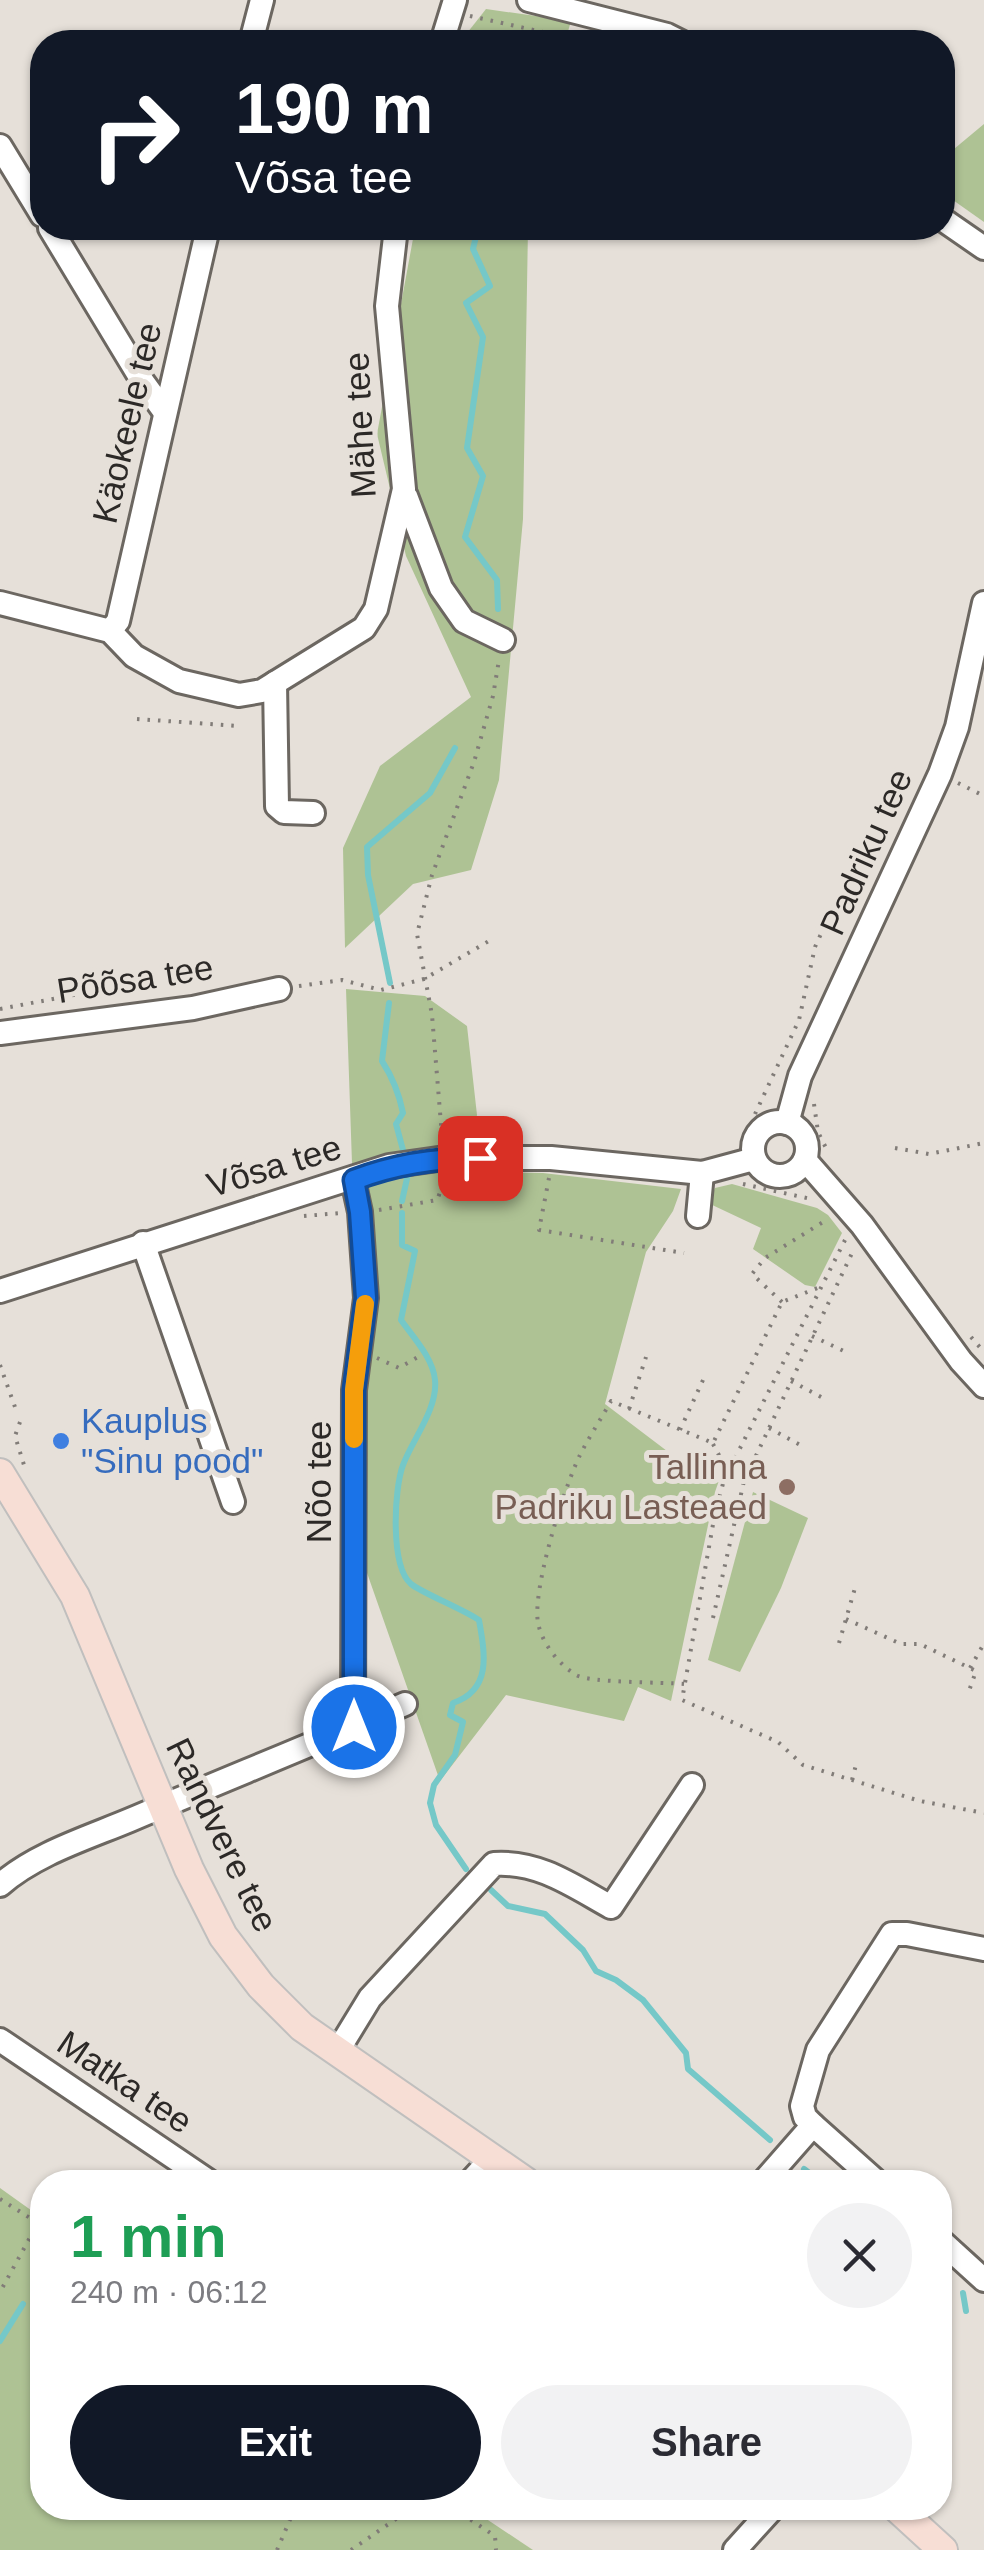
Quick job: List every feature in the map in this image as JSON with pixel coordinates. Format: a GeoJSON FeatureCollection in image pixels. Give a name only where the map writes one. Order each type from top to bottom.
{"type":"FeatureCollection","features":[{"type":"Feature","properties":{"kind":"main road","name":"Randvere tee"},"geometry":{"type":"LineString","coordinates":[[14,1473],[75,1596],[189,1869],[224,1936],[261,1986],[302,2027],[509,2170]]}},
{"type":"Feature","properties":{"kind":"main road"},"geometry":{"type":"LineString","coordinates":[[910,2520],[943,2550]]}},
{"type":"Feature","properties":{"kind":"street"},"geometry":{"type":"LineString","coordinates":[[255,30],[262,0]]}},
{"type":"Feature","properties":{"kind":"street"},"geometry":{"type":"LineString","coordinates":[[445,30],[454,0]]}},
{"type":"Feature","properties":{"kind":"street"},"geometry":{"type":"LineString","coordinates":[[530,0],[651,30]]}},
{"type":"Feature","properties":{"kind":"street"},"geometry":{"type":"LineString","coordinates":[[0,146],[30,195]]}},
{"type":"Feature","properties":{"kind":"street"},"geometry":{"type":"LineString","coordinates":[[955,228],[984,248]]}},
{"type":"Feature","properties":{"kind":"street"},"geometry":{"type":"LineString","coordinates":[[57,240],[164,411]]}},
{"type":"Feature","properties":{"kind":"street","name":"Käokeele tee"},"geometry":{"type":"LineString","coordinates":[[110,631],[118,620],[205,240]]}},
{"type":"Feature","properties":{"kind":"street","name":"Mähe tee"},"geometry":{"type":"LineString","coordinates":[[0,603],[110,631],[134,656],[179,681],[239,695],[262,690],[364,628],[376,609],[404,489],[388,306],[395,240]]}},
{"type":"Feature","properties":{"kind":"street"},"geometry":{"type":"LineString","coordinates":[[404,489],[441,588],[464,620],[503,640]]}},
{"type":"Feature","properties":{"kind":"street","name":"Padriku tee"},"geometry":{"type":"LineString","coordinates":[[787,1122],[800,1076],[940,774],[957,727],[984,603]]}},
{"type":"Feature","properties":{"kind":"street"},"geometry":{"type":"LineString","coordinates":[[275,683],[276,806],[284,812],[313,813]]}},
{"type":"Feature","properties":{"kind":"street","name":"Põõsa tee"},"geometry":{"type":"LineString","coordinates":[[0,1034],[194,1008],[280,989]]}},
{"type":"Feature","properties":{"kind":"street"},"geometry":{"type":"LineString","coordinates":[[787,1122],[802,1133],[808,1151],[806,1160],[795,1172],[779,1177],[764,1172],[754,1159],[754,1144],[760,1130],[773,1123],[787,1122]]}},
{"type":"Feature","properties":{"kind":"street","name":"Võsa tee"},"geometry":{"type":"LineString","coordinates":[[0,1291],[389,1166],[445,1158],[551,1158],[702,1173],[754,1159]]}},
{"type":"Feature","properties":{"kind":"street"},"geometry":{"type":"LineString","coordinates":[[806,1160],[860,1234],[984,1386]]}},
{"type":"Feature","properties":{"kind":"street"},"geometry":{"type":"LineString","coordinates":[[698,1216],[702,1173]]}},
{"type":"Feature","properties":{"kind":"street","name":"Nõo tee"},"geometry":{"type":"LineString","coordinates":[[354,1180],[366,1298],[354,1390],[354,1727]]}},
{"type":"Feature","properties":{"kind":"street"},"geometry":{"type":"LineString","coordinates":[[143,1243],[233,1502]]}},
{"type":"Feature","properties":{"kind":"street"},"geometry":{"type":"LineString","coordinates":[[0,1885],[63,1848],[405,1704]]}},
{"type":"Feature","properties":{"kind":"street"},"geometry":{"type":"LineString","coordinates":[[337,2052],[370,1998],[494,1864],[518,1862],[554,1876],[611,1907],[692,1784]]}},
{"type":"Feature","properties":{"kind":"street"},"geometry":{"type":"LineString","coordinates":[[864,2170],[804,2118],[802,2106],[818,2050],[892,1934],[984,1949]]}},
{"type":"Feature","properties":{"kind":"street","name":"Matka tee"},"geometry":{"type":"LineString","coordinates":[[0,2040],[192,2170]]}},
{"type":"Feature","properties":{"kind":"street"},"geometry":{"type":"LineString","coordinates":[[773,2170],[814,2125]]}},
{"type":"Feature","properties":{"kind":"street"},"geometry":{"type":"LineString","coordinates":[[481,2170],[492,2158]]}},
{"type":"Feature","properties":{"kind":"street"},"geometry":{"type":"LineString","coordinates":[[952,2251],[984,2280]]}},
{"type":"Feature","properties":{"kind":"street"},"geometry":{"type":"LineString","coordinates":[[735,2550],[762,2520]]}},
{"type":"Feature","properties":{"kind":"path"},"geometry":{"type":"LineString","coordinates":[[468,28],[468,16],[533,30]]}},
{"type":"Feature","properties":{"kind":"path"},"geometry":{"type":"LineString","coordinates":[[445,1158],[432,1015],[418,934],[432,875],[474,762],[493,696],[503,640]]}},
{"type":"Feature","properties":{"kind":"path"},"geometry":{"type":"LineString","coordinates":[[137,719],[239,726]]}},
{"type":"Feature","properties":{"kind":"path"},"geometry":{"type":"LineString","coordinates":[[940,774],[984,796]]}},
{"type":"Feature","properties":{"kind":"path"},"geometry":{"type":"LineString","coordinates":[[754,1114],[799,1020],[816,948],[835,903]]}},
{"type":"Feature","properties":{"kind":"path"},"geometry":{"type":"LineString","coordinates":[[280,989],[342,980],[381,990],[424,979],[494,938]]}},
{"type":"Feature","properties":{"kind":"path"},"geometry":{"type":"LineString","coordinates":[[0,1009],[100,990]]}},
{"type":"Feature","properties":{"kind":"path"},"geometry":{"type":"LineString","coordinates":[[812,1092],[818,1132],[833,1160]]}},
{"type":"Feature","properties":{"kind":"path"},"geometry":{"type":"LineString","coordinates":[[895,1148],[928,1154],[984,1144]]}},
{"type":"Feature","properties":{"kind":"path"},"geometry":{"type":"LineString","coordinates":[[551,1158],[539,1230],[684,1253]]}},
{"type":"Feature","properties":{"kind":"path"},"geometry":{"type":"LineString","coordinates":[[739,1182],[818,1202]]}},
{"type":"Feature","properties":{"kind":"path"},"geometry":{"type":"LineString","coordinates":[[782,1302],[752,1274],[766,1258],[834,1216],[826,1209]]}},
{"type":"Feature","properties":{"kind":"path"},"geometry":{"type":"LineString","coordinates":[[860,1234],[844,1241],[728,1472],[715,1513],[682,1700],[778,1742],[803,1765],[920,1801],[984,1813]]}},
{"type":"Feature","properties":{"kind":"path"},"geometry":{"type":"LineString","coordinates":[[713,1618],[744,1481],[860,1234]]}},
{"type":"Feature","properties":{"kind":"path"},"geometry":{"type":"LineString","coordinates":[[713,1443],[782,1302],[820,1287]]}},
{"type":"Feature","properties":{"kind":"path"},"geometry":{"type":"LineString","coordinates":[[812,1304],[824,1312]]}},
{"type":"Feature","properties":{"kind":"path"},"geometry":{"type":"LineString","coordinates":[[812,1336],[848,1353]]}},
{"type":"Feature","properties":{"kind":"path"},"geometry":{"type":"LineString","coordinates":[[359,1350],[398,1368],[418,1357]]}},
{"type":"Feature","properties":{"kind":"path"},"geometry":{"type":"LineString","coordinates":[[629,1408],[646,1357]]}},
{"type":"Feature","properties":{"kind":"path"},"geometry":{"type":"LineString","coordinates":[[0,1366],[15,1407]]}},
{"type":"Feature","properties":{"kind":"path"},"geometry":{"type":"LineString","coordinates":[[680,1430],[702,1380]]}},
{"type":"Feature","properties":{"kind":"path"},"geometry":{"type":"LineString","coordinates":[[791,1381],[825,1399]]}},
{"type":"Feature","properties":{"kind":"path"},"geometry":{"type":"LineString","coordinates":[[685,1684],[618,1679],[593,1682],[577,1676],[553,1655],[537,1625],[541,1582],[554,1532],[579,1457],[611,1401],[713,1443],[728,1472],[744,1481]]}},
{"type":"Feature","properties":{"kind":"path"},"geometry":{"type":"LineString","coordinates":[[14,1473],[15,1436],[20,1422]]}},
{"type":"Feature","properties":{"kind":"path"},"geometry":{"type":"LineString","coordinates":[[769,1428],[802,1446]]}},
{"type":"Feature","properties":{"kind":"path"},"geometry":{"type":"LineString","coordinates":[[839,1643],[855,1588]]}},
{"type":"Feature","properties":{"kind":"path"},"geometry":{"type":"LineString","coordinates":[[846,1619],[901,1644],[920,1644],[976,1671],[968,1692]]}},
{"type":"Feature","properties":{"kind":"path"},"geometry":{"type":"LineString","coordinates":[[970,1668],[982,1647]]}},
{"type":"Feature","properties":{"kind":"path"},"geometry":{"type":"LineString","coordinates":[[852,1782],[857,1761]]}},
{"type":"Feature","properties":{"kind":"path"},"geometry":{"type":"LineString","coordinates":[[0,2198],[30,2218]]}},
{"type":"Feature","properties":{"kind":"path"},"geometry":{"type":"LineString","coordinates":[[0,2292],[30,2242]]}},
{"type":"Feature","properties":{"kind":"path"},"geometry":{"type":"LineString","coordinates":[[277,2550],[290,2520]]}},
{"type":"Feature","properties":{"kind":"path"},"geometry":{"type":"LineString","coordinates":[[351,2550],[395,2520]]}},
{"type":"Feature","properties":{"kind":"path"},"geometry":{"type":"LineString","coordinates":[[471,2520],[495,2536],[496,2550]]}},
{"type":"Feature","properties":{"kind":"green space"},"geometry":{"type":"Polygon","coordinates":[[[486,9],[571,21],[568,30],[469,30],[486,9]]]}},
{"type":"Feature","properties":{"kind":"green space"},"geometry":{"type":"Polygon","coordinates":[[[984,124],[984,222],[955,201],[955,148],[984,124]]]}},
{"type":"Feature","properties":{"kind":"green space"},"geometry":{"type":"Polygon","coordinates":[[[413,240],[528,240],[523,519],[499,780],[471,870],[413,884],[345,948],[343,848],[380,766],[471,697],[406,556],[377,434],[413,240]]]}},
{"type":"Feature","properties":{"kind":"green space"},"geometry":{"type":"Polygon","coordinates":[[[346,989],[425,996],[467,1026],[477,1115],[464,1172],[543,1173],[681,1189],[673,1211],[646,1252],[605,1404],[696,1473],[723,1469],[671,1701],[638,1687],[624,1721],[506,1695],[440,1781],[366,1570],[346,989]]]}},
{"type":"Feature","properties":{"kind":"green space"},"geometry":{"type":"Polygon","coordinates":[[[732,1184],[817,1208],[828,1215],[842,1233],[815,1287],[805,1285],[753,1249],[761,1228],[708,1203],[715,1188],[732,1184]]]}},
{"type":"Feature","properties":{"kind":"green space"},"geometry":{"type":"Polygon","coordinates":[[[753,1492],[808,1518],[781,1588],[740,1672],[708,1660],[753,1492]]]}},
{"type":"Feature","properties":{"kind":"green space"},"geometry":{"type":"Polygon","coordinates":[[[0,2188],[30,2209],[30,2520],[488,2520],[533,2550],[0,2550],[0,2188]]]}},
{"type":"Feature","properties":{"kind":"waterway"},"geometry":{"type":"LineString","coordinates":[[475,240],[473,249],[490,286],[466,303],[483,337],[467,448],[483,476],[465,537],[497,580],[498,609]]}},
{"type":"Feature","properties":{"kind":"waterway"},"geometry":{"type":"LineString","coordinates":[[390,983],[368,875],[367,847],[430,793],[455,748]]}},
{"type":"Feature","properties":{"kind":"waterway"},"geometry":{"type":"LineString","coordinates":[[389,1003],[382,1061],[403,1113],[396,1124],[403,1150]]}},
{"type":"Feature","properties":{"kind":"waterway"},"geometry":{"type":"LineString","coordinates":[[402,1201],[408,1174]]}},
{"type":"Feature","properties":{"kind":"waterway"},"geometry":{"type":"LineString","coordinates":[[402,1213],[402,1245],[415,1251],[401,1320],[427,1356],[435,1391],[400,1476],[397,1545],[404,1575],[411,1584],[479,1620],[483,1645],[480,1680],[466,1697],[453,1703],[450,1715],[463,1722],[455,1755],[434,1785],[430,1803],[436,1825],[466,1869]]}},
{"type":"Feature","properties":{"kind":"waterway"},"geometry":{"type":"LineString","coordinates":[[491,1890],[508,1906],[545,1914],[583,1950],[596,1971],[643,2000],[686,2053],[688,2069],[770,2140]]}},
{"type":"Feature","properties":{"kind":"waterway"},"geometry":{"type":"LineString","coordinates":[[963,2293],[966,2311]]}},
{"type":"Feature","properties":{"kind":"waterway"},"geometry":{"type":"LineString","coordinates":[[0,2341],[23,2304]]}},
{"type":"Feature","properties":{"kind":"slow traffic"},"geometry":{"type":"LineString","coordinates":[[354,1439],[354,1390],[365,1304]]}},
{"type":"Feature","properties":{"kind":"place","name":"Kauplus \"Sinu pood\""},"geometry":{"type":"Point","coordinates":[61,1441]}},
{"type":"Feature","properties":{"kind":"place","name":"Tallinna Padriku Lasteaed"},"geometry":{"type":"Point","coordinates":[787,1487]}},
{"type":"Feature","properties":{"kind":"route"},"geometry":{"type":"LineString","coordinates":[[354,1727],[354,1390],[366,1298],[354,1180],[389,1166],[445,1158],[480,1158]]}}]}
